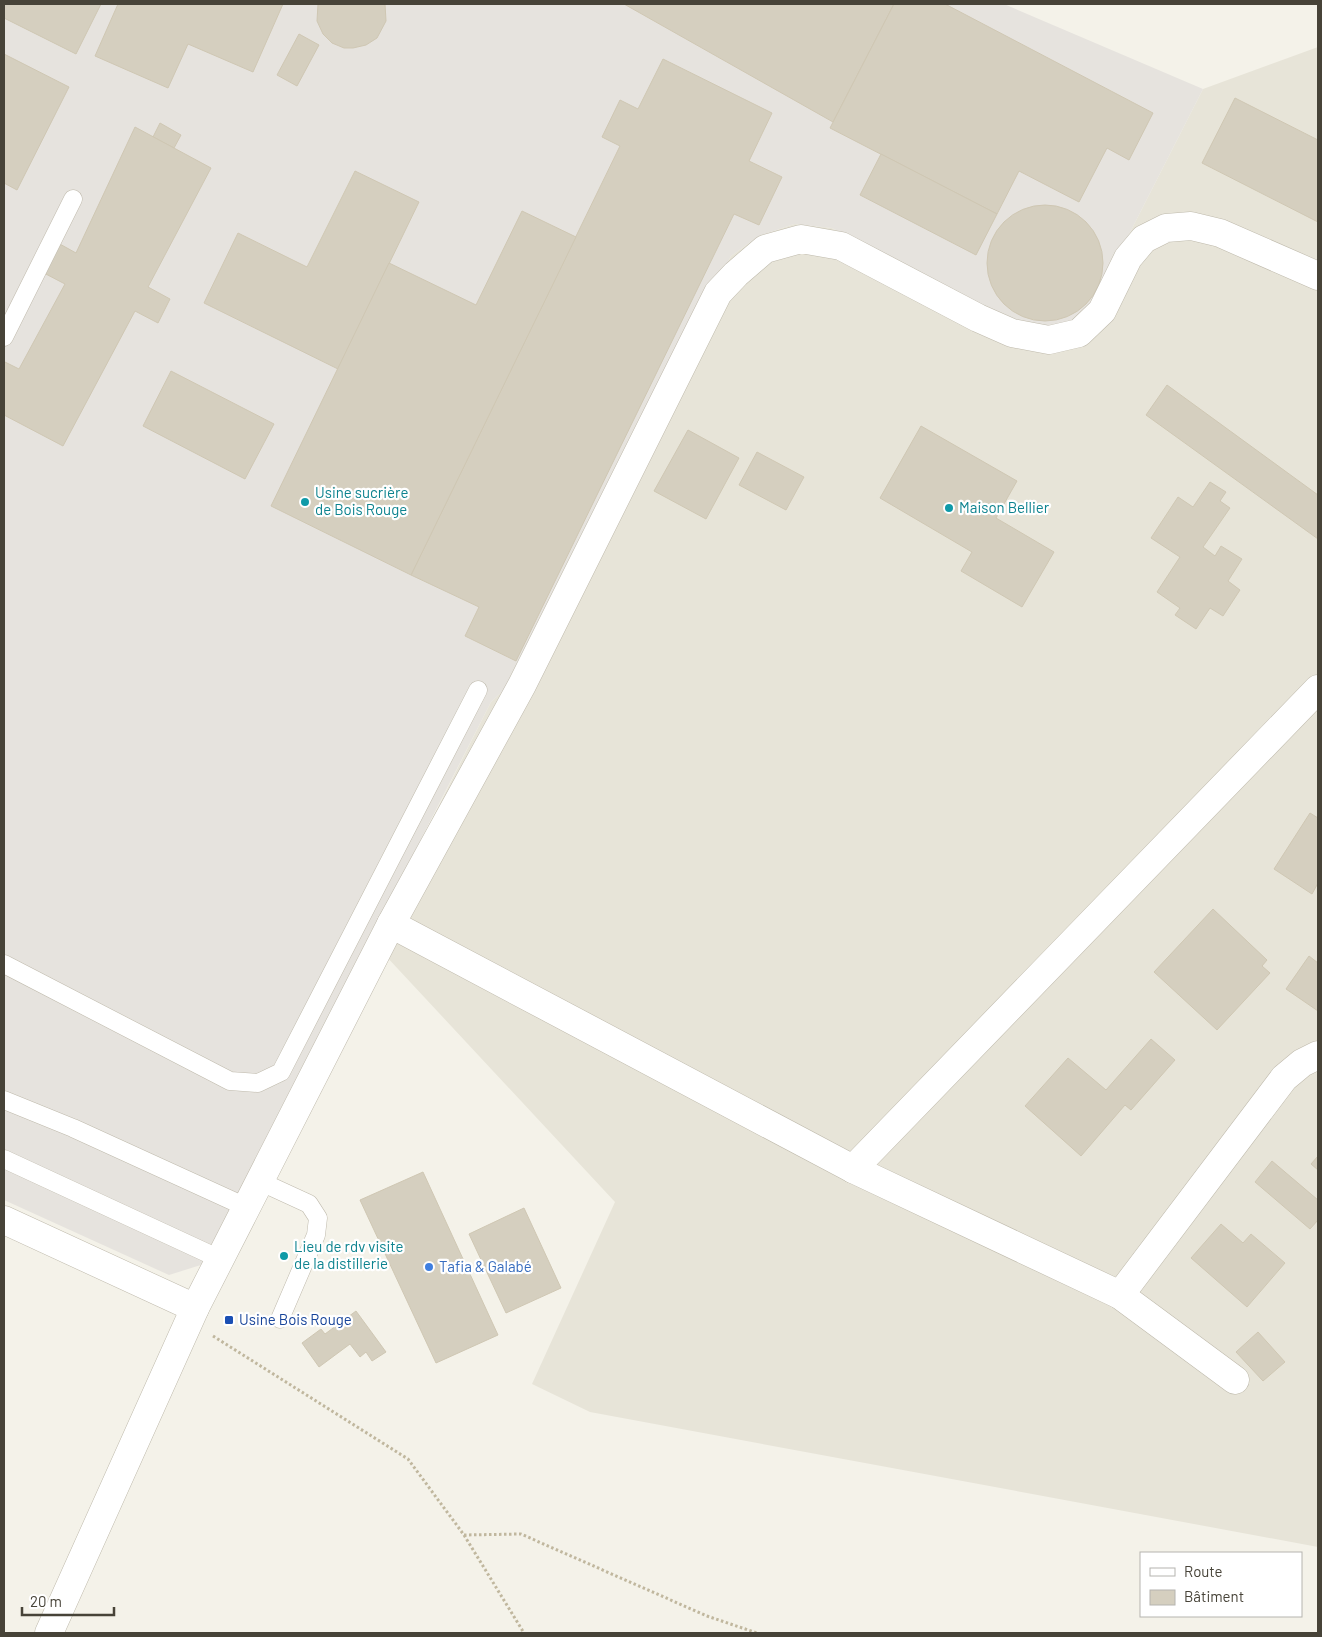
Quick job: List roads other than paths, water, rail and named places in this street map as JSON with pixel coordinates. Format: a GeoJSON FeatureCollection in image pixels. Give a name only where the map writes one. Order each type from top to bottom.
{"type":"FeatureCollection","features":[{"type":"Feature","properties":{"kind":"street"},"geometry":{"type":"LineString","coordinates":[[49,1633],[195,1308],[391,924],[522,686],[718,293],[736,274],[765,249],[801,239],[841,246],[978,318],[1012,333],[1049,340],[1079,333],[1102,312],[1128,258],[1144,239],[1166,228],[1191,226],[1220,233],[1318,276]]}},
{"type":"Feature","properties":{"kind":"street"},"geometry":{"type":"LineString","coordinates":[[853,1170],[1318,689]]}},
{"type":"Feature","properties":{"kind":"street"},"geometry":{"type":"LineString","coordinates":[[391,924],[853,1170],[1120,1295],[1234,1380]]}},
{"type":"Feature","properties":{"kind":"street"},"geometry":{"type":"LineString","coordinates":[[1120,1295],[1284,1078],[1302,1063],[1318,1055]]}},
{"type":"Feature","properties":{"kind":"street"},"geometry":{"type":"LineString","coordinates":[[4,1220],[195,1308]]}},
{"type":"Feature","properties":{"kind":"lane"},"geometry":{"type":"LineString","coordinates":[[4,336],[73,199]]}},
{"type":"Feature","properties":{"kind":"lane"},"geometry":{"type":"LineString","coordinates":[[4,964],[230,1081],[258,1083],[281,1072],[478,690]]}},
{"type":"Feature","properties":{"kind":"lane"},"geometry":{"type":"LineString","coordinates":[[4,1100],[74,1128],[246,1207]]}},
{"type":"Feature","properties":{"kind":"lane"},"geometry":{"type":"LineString","coordinates":[[4,1159],[220,1259]]}},
{"type":"Feature","properties":{"kind":"lane"},"geometry":{"type":"LineString","coordinates":[[259,1181],[309,1204],[318,1218],[316,1235],[280,1319]]}},
{"type":"Feature","properties":{"kind":"place","name":"Usine sucrière de Bois Rouge"},"geometry":{"type":"Point","coordinates":[305,502]}},
{"type":"Feature","properties":{"kind":"place","name":"Maison Bellier"},"geometry":{"type":"Point","coordinates":[949,508]}},
{"type":"Feature","properties":{"kind":"place","name":"Lieu de rdv visite de la distillerie"},"geometry":{"type":"Point","coordinates":[284,1256]}},
{"type":"Feature","properties":{"kind":"place","name":"Tafia & Galabé"},"geometry":{"type":"Point","coordinates":[429,1267]}},
{"type":"Feature","properties":{"kind":"place","name":"Usine Bois Rouge"},"geometry":{"type":"Point","coordinates":[229,1320]}}]}
